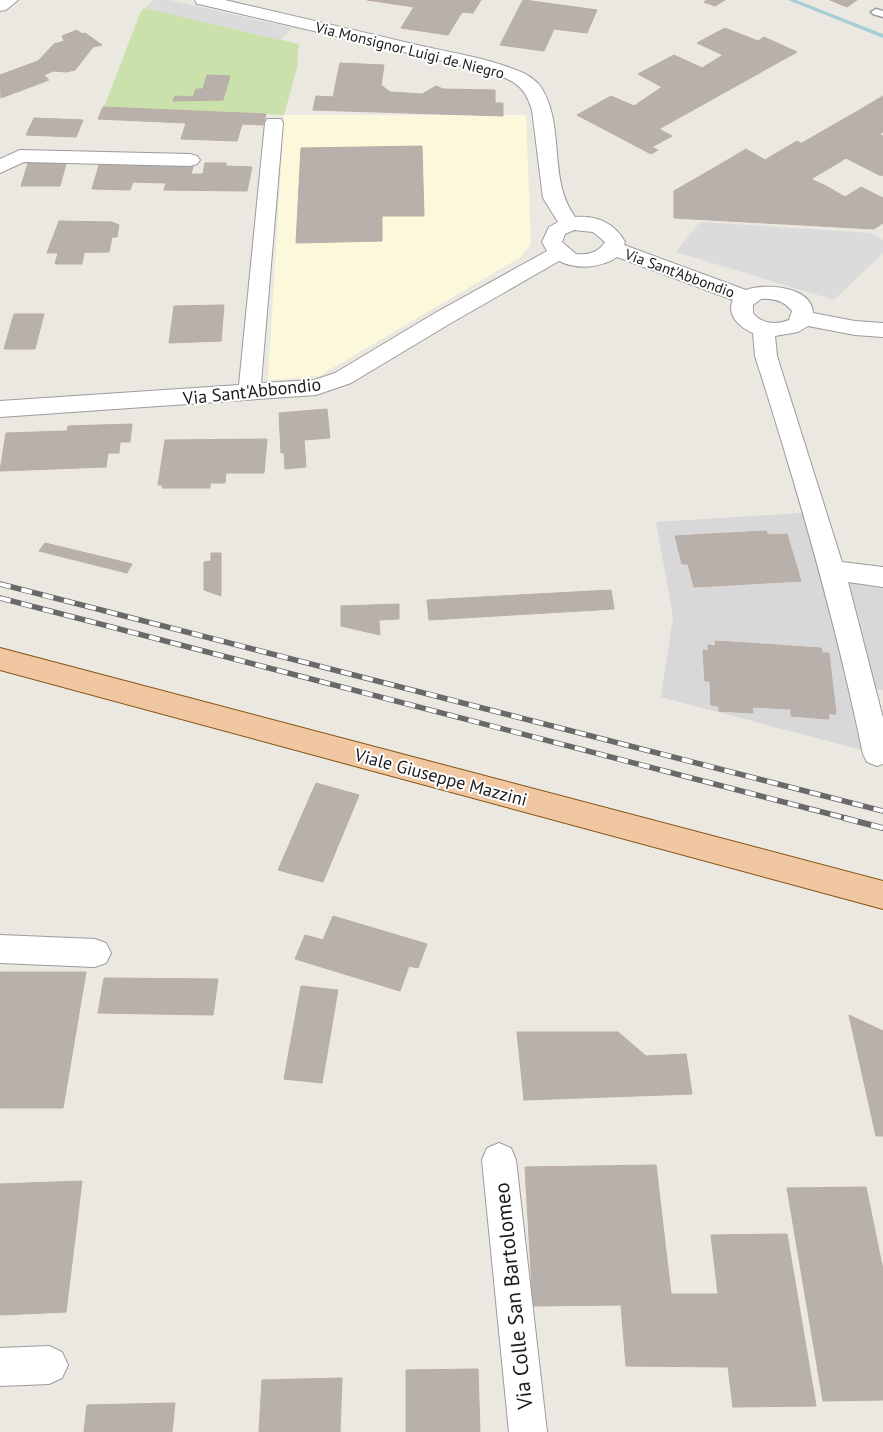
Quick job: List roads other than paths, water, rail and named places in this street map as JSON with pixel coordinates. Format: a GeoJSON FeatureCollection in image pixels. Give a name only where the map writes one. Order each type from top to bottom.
{"type":"FeatureCollection","features":[{"type":"Feature","properties":{"kind":"main road","name":"Viale Giuseppe Mazzini"},"geometry":{"type":"LineString","coordinates":[[0,659],[883,895]]}},
{"type":"Feature","properties":{"kind":"street","name":"Via Monsignor Luigi de Niegro"},"geometry":{"type":"LineString","coordinates":[[203,0],[465,61],[501,71],[520,79],[532,88],[539,103],[549,183],[554,200],[569,224]]}},
{"type":"Feature","properties":{"kind":"street"},"geometry":{"type":"LineString","coordinates":[[249,393],[274,123]]}},
{"type":"Feature","properties":{"kind":"street"},"geometry":{"type":"LineString","coordinates":[[0,167],[20,156],[190,160]]}},
{"type":"Feature","properties":{"kind":"street","name":"Via Sant'Abbondio"},"geometry":{"type":"LineString","coordinates":[[569,224],[589,224],[607,230],[612,236],[613,248]]}},
{"type":"Feature","properties":{"kind":"street"},"geometry":{"type":"LineString","coordinates":[[559,253],[554,248],[552,237],[561,227],[569,224]]}},
{"type":"Feature","properties":{"kind":"street","name":"Via Sant'Abbondio"},"geometry":{"type":"LineString","coordinates":[[0,409],[316,387],[343,378],[443,318],[559,253],[575,260],[594,260],[603,257],[613,248]]}},
{"type":"Feature","properties":{"kind":"street","name":"Via Sant'Abbondio"},"geometry":{"type":"LineString","coordinates":[[613,248],[747,298]]}},
{"type":"Feature","properties":{"kind":"street","name":"Via Sant'Abbondio"},"geometry":{"type":"LineString","coordinates":[[763,329],[743,315],[742,303],[747,298],[763,292],[784,294],[800,305],[802,318]]}},
{"type":"Feature","properties":{"kind":"street"},"geometry":{"type":"LineString","coordinates":[[877,754],[863,687],[833,570],[766,356],[763,329],[783,330],[798,324],[802,318],[855,328],[883,330]]}},
{"type":"Feature","properties":{"kind":"street"},"geometry":{"type":"LineString","coordinates":[[833,570],[883,577]]}},
{"type":"Feature","properties":{"kind":"street"},"geometry":{"type":"LineString","coordinates":[[0,950],[95,953]]}},
{"type":"Feature","properties":{"kind":"street","name":"Via Colle San Bartolomeo"},"geometry":{"type":"LineString","coordinates":[[499,1160],[528,1432]]}},
{"type":"Feature","properties":{"kind":"street"},"geometry":{"type":"LineString","coordinates":[[0,1367],[49,1365]]}},
{"type":"Feature","properties":{"kind":"waterway"},"geometry":{"type":"LineString","coordinates":[[791,0],[883,36]]}},
{"type":"Feature","properties":{"kind":"railway"},"geometry":{"type":"LineString","coordinates":[[0,584],[883,811]]}},
{"type":"Feature","properties":{"kind":"railway"},"geometry":{"type":"LineString","coordinates":[[0,598],[849,819]]}},
{"type":"Feature","properties":{"kind":"railway"},"geometry":{"type":"LineString","coordinates":[[844,818],[883,828]]}}]}
